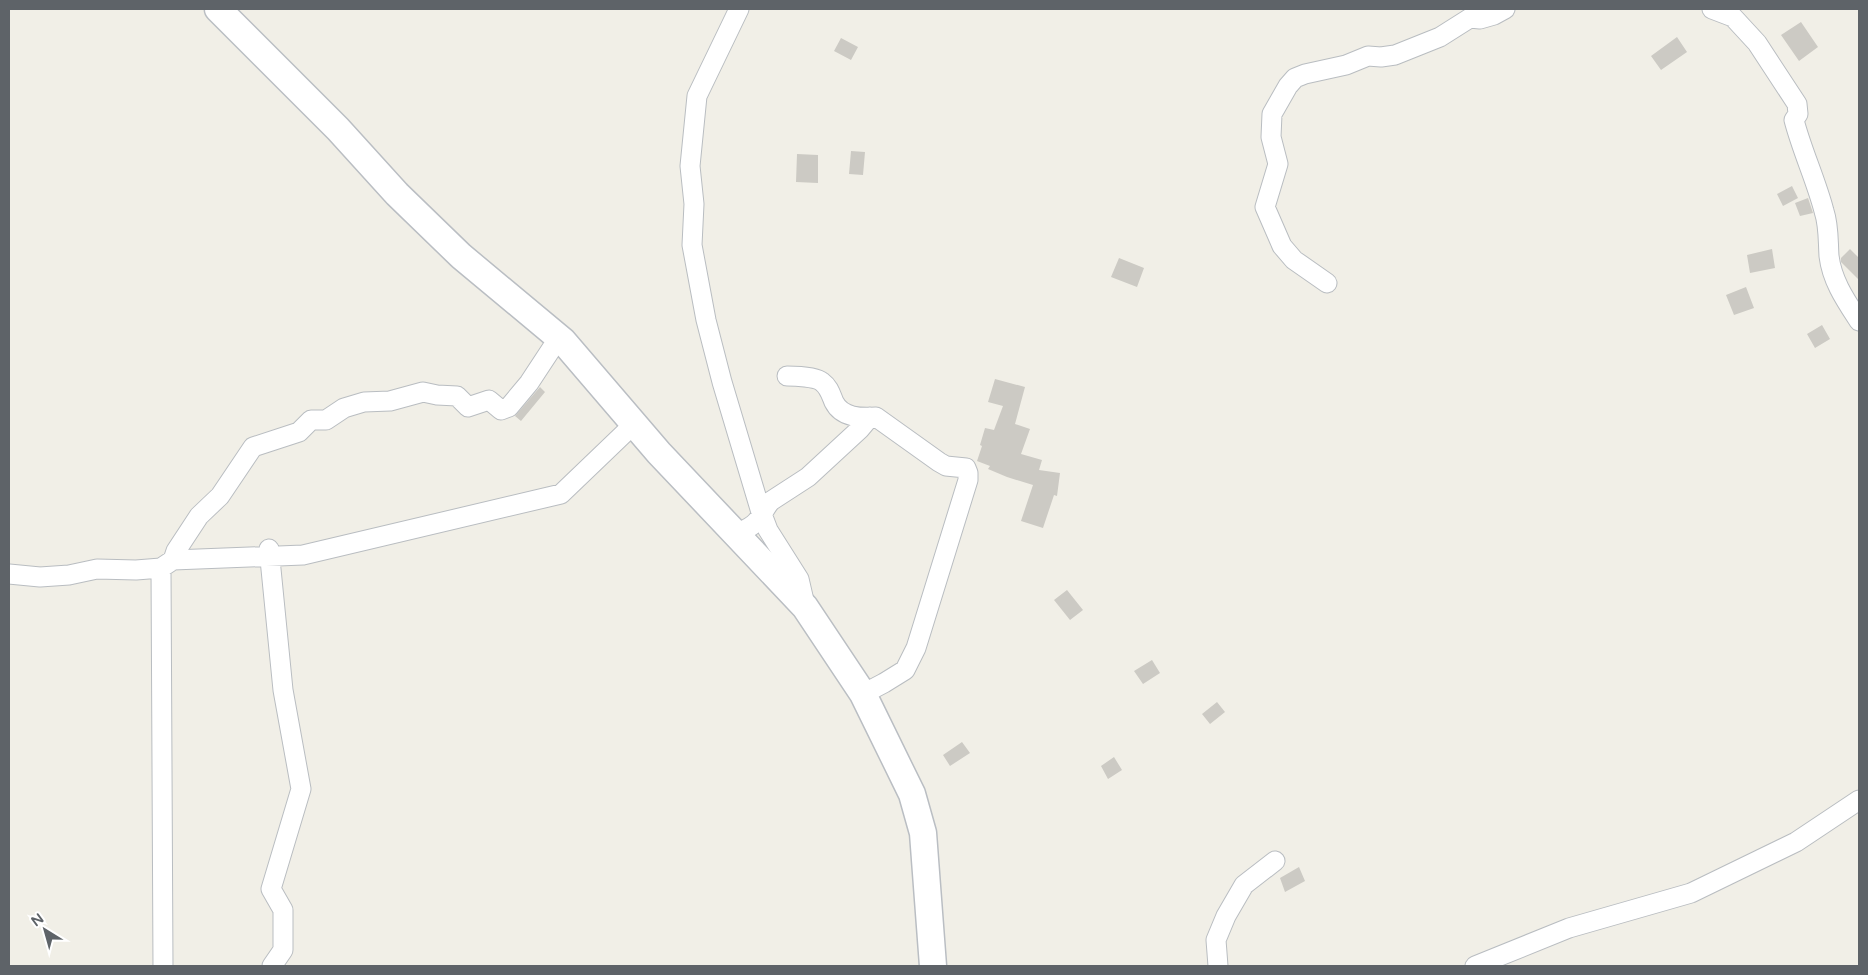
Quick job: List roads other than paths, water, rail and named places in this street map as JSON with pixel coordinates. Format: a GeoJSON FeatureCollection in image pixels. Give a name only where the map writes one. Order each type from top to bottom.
{"type":"FeatureCollection","features":[{"type":"Feature","properties":{"kind":"street"},"geometry":{"type":"LineString","coordinates":[[218,9],[338,129],[397,194],[447,242],[563,341],[658,453],[806,606],[862,694],[912,794],[923,833],[933,966]]}},
{"type":"Feature","properties":{"kind":"street"},"geometry":{"type":"LineString","coordinates":[[739,9],[697,96],[690,166],[694,204],[692,244],[706,320],[761,515],[798,579],[806,606]]}},
{"type":"Feature","properties":{"kind":"street"},"geometry":{"type":"LineString","coordinates":[[1327,283],[1294,260],[1282,246],[1265,208],[1278,164],[1271,137],[1272,114],[1288,86],[1295,78],[1305,74],[1346,65],[1368,56],[1388,56],[1408,51],[1440,37],[1470,18],[1480,19],[1505,9]]}},
{"type":"Feature","properties":{"kind":"street"},"geometry":{"type":"LineString","coordinates":[[1712,9],[1733,17],[1751,35],[1768,57],[1797,104],[1798,114],[1794,120],[1801,147],[1819,191],[1825,212],[1828,226],[1829,258],[1834,279],[1859,321]]}},
{"type":"Feature","properties":{"kind":"street"},"geometry":{"type":"LineString","coordinates":[[163,966],[167,564],[199,516],[220,496],[253,447],[299,432],[312,420],[326,420],[344,408],[364,402],[390,401],[423,392],[457,396],[468,407],[489,400],[500,410],[505,410],[528,383],[552,348],[563,341]]}},
{"type":"Feature","properties":{"kind":"street"},"geometry":{"type":"LineString","coordinates":[[787,376],[800,376],[820,380],[830,392],[842,413],[876,417],[938,462],[946,466],[966,468],[968,473],[968,480],[916,648],[905,670],[862,694]]}},
{"type":"Feature","properties":{"kind":"street"},"geometry":{"type":"LineString","coordinates":[[736,534],[751,527],[761,515],[766,505],[808,476],[860,429],[870,417]]}},
{"type":"Feature","properties":{"kind":"street"},"geometry":{"type":"LineString","coordinates":[[9,574],[40,577],[69,575],[97,569],[136,570],[167,564],[270,552],[303,555],[561,494],[634,424]]}},
{"type":"Feature","properties":{"kind":"street"},"geometry":{"type":"LineString","coordinates":[[270,552],[283,690],[301,789],[272,889],[283,910],[283,950],[272,966]]}},
{"type":"Feature","properties":{"kind":"street"},"geometry":{"type":"LineString","coordinates":[[1474,966],[1569,928],[1691,893],[1796,842],[1859,800]]}},
{"type":"Feature","properties":{"kind":"street"},"geometry":{"type":"LineString","coordinates":[[1218,966],[1216,940],[1226,916],[1244,885],[1275,861]]}}]}
